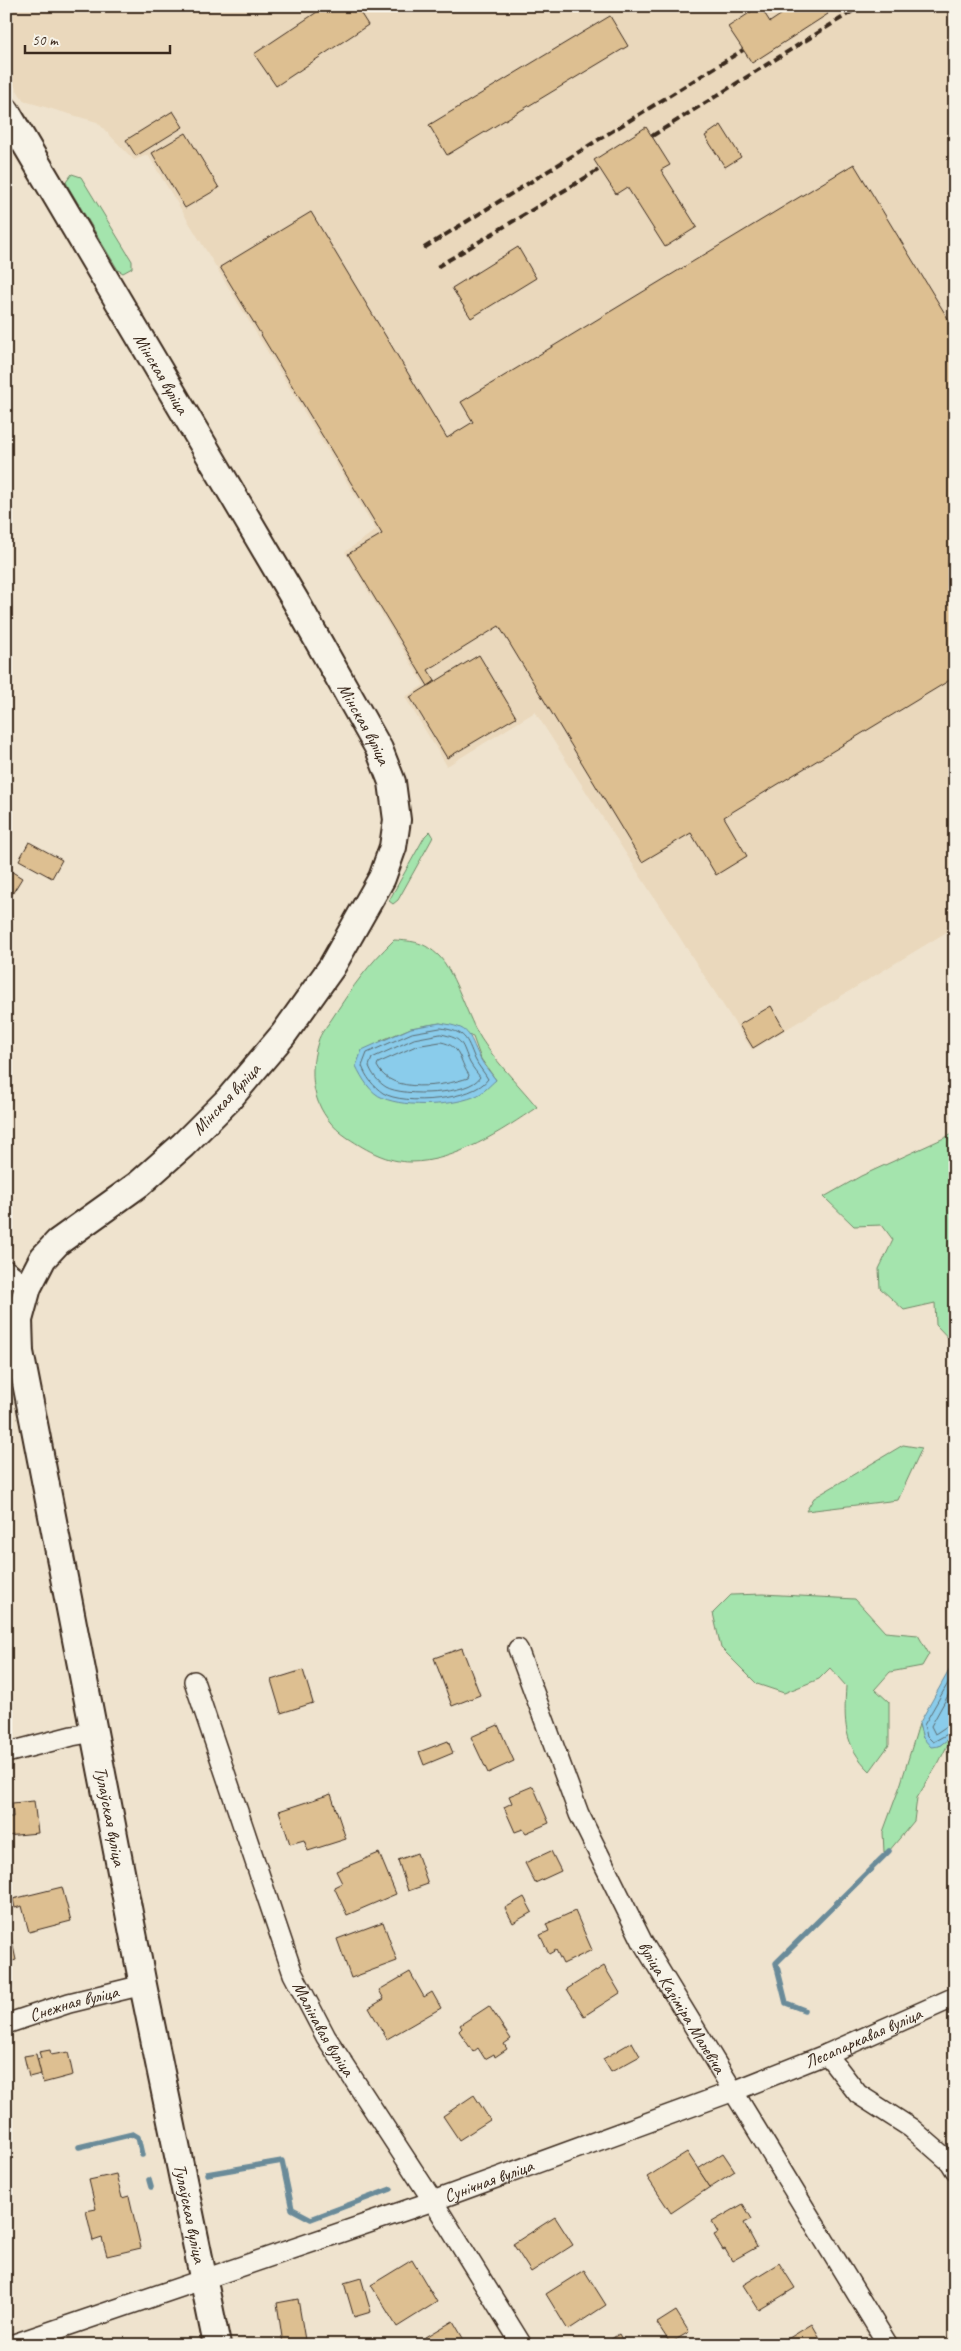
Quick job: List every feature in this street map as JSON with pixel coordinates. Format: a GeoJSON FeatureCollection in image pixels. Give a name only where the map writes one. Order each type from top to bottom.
{"type":"FeatureCollection","features":[{"type":"Feature","properties":{"kind":"main road","name":"Мінская вуліца"},"geometry":{"type":"LineString","coordinates":[[6,111],[272,561],[379,749],[392,782],[396,820],[393,848],[382,878],[331,968],[283,1035],[228,1100],[183,1145],[139,1184],[58,1242],[43,1258],[28,1287]]}},
{"type":"Feature","properties":{"kind":"main road","name":"Тулаўская вуліца"},"geometry":{"type":"LineString","coordinates":[[28,1287],[19,1320],[20,1352],[143,1985],[217,2345]]}},
{"type":"Feature","properties":{"kind":"street"},"geometry":{"type":"LineString","coordinates":[[6,1270],[28,1287]]}},
{"type":"Feature","properties":{"kind":"street","name":"вуліца Казіміра Малевіча"},"geometry":{"type":"LineString","coordinates":[[518,1649],[579,1814],[643,1943],[888,2345]]}},
{"type":"Feature","properties":{"kind":"street","name":"Малінавая вуліца"},"geometry":{"type":"LineString","coordinates":[[194,1681],[294,1974],[326,2037],[433,2201],[522,2345]]}},
{"type":"Feature","properties":{"kind":"street"},"geometry":{"type":"LineString","coordinates":[[6,1753],[94,1732]]}},
{"type":"Feature","properties":{"kind":"street","name":"Снежная вуліца"},"geometry":{"type":"LineString","coordinates":[[6,2024],[69,2003],[143,1985]]}},
{"type":"Feature","properties":{"kind":"street","name":"Лесапаркавая вуліца"},"geometry":{"type":"LineString","coordinates":[[770,2077],[955,1998]]}},
{"type":"Feature","properties":{"kind":"street"},"geometry":{"type":"LineString","coordinates":[[827,2054],[858,2094],[911,2128],[950,2162],[955,2170]]}},
{"type":"Feature","properties":{"kind":"street","name":"Сунічная вуліца"},"geometry":{"type":"LineString","coordinates":[[11,2345],[433,2201],[770,2077]]}},
{"type":"Feature","properties":{"kind":"shaded area"},"geometry":{"type":"Polygon","coordinates":[[[6,6],[955,6],[955,927],[752,1050],[535,712],[447,766],[405,697],[424,685],[345,552],[376,530],[148,155],[134,160],[97,122],[24,101],[6,73],[6,6]],[[771,1006],[740,1024],[753,1048],[784,1029],[771,1006]]]}},
{"type":"Feature","properties":{"kind":"green space"},"geometry":{"type":"Polygon","coordinates":[[[72,174],[81,177],[132,261],[132,268],[123,273],[118,270],[66,182],[72,174]]]}},
{"type":"Feature","properties":{"kind":"green space"},"geometry":{"type":"Polygon","coordinates":[[[430,831],[433,836],[432,839],[398,900],[393,904],[389,901],[391,897],[425,836],[430,831]]]}},
{"type":"Feature","properties":{"kind":"green space"},"geometry":{"type":"Polygon","coordinates":[[[394,940],[407,941],[423,945],[439,956],[454,980],[481,1039],[537,1107],[477,1144],[428,1161],[402,1162],[386,1158],[363,1147],[337,1129],[321,1108],[316,1096],[313,1070],[314,1056],[322,1032],[354,986],[394,940]],[[440,1023],[411,1028],[380,1041],[496,1080],[481,1059],[473,1037],[440,1023]]]}},
{"type":"Feature","properties":{"kind":"green space"},"geometry":{"type":"Polygon","coordinates":[[[955,1133],[955,1345],[936,1325],[935,1303],[904,1310],[880,1288],[879,1269],[893,1240],[882,1225],[854,1226],[824,1197],[861,1176],[955,1133]]]}},
{"type":"Feature","properties":{"kind":"green space"},"geometry":{"type":"Polygon","coordinates":[[[903,1445],[922,1448],[898,1500],[806,1511],[814,1498],[903,1445]]]}},
{"type":"Feature","properties":{"kind":"green space"},"geometry":{"type":"Polygon","coordinates":[[[763,1594],[855,1599],[885,1632],[918,1635],[929,1654],[922,1666],[890,1672],[875,1689],[889,1702],[889,1745],[870,1771],[855,1752],[847,1732],[845,1710],[846,1686],[830,1668],[819,1679],[784,1693],[757,1684],[721,1648],[713,1613],[731,1595],[763,1594]]]}},
{"type":"Feature","properties":{"kind":"green space"},"geometry":{"type":"Polygon","coordinates":[[[919,1724],[923,1738],[939,1746],[952,1736],[917,1798],[914,1821],[889,1851],[884,1852],[883,1832],[901,1783],[919,1724]]]}},
{"type":"Feature","properties":{"kind":"water"},"geometry":{"type":"Polygon","coordinates":[[[440,1023],[458,1027],[467,1033],[482,1061],[496,1080],[480,1094],[469,1099],[431,1104],[393,1101],[378,1096],[370,1089],[356,1066],[362,1050],[411,1028],[440,1023]]]}},
{"type":"Feature","properties":{"kind":"water"},"geometry":{"type":"Polygon","coordinates":[[[955,1652],[955,1734],[939,1746],[931,1747],[923,1738],[919,1724],[951,1667],[955,1652]]]}},
{"type":"Feature","properties":{"kind":"building"},"geometry":{"type":"Polygon","coordinates":[[[326,6],[356,6],[368,25],[276,86],[254,54],[326,6]]]}},
{"type":"Feature","properties":{"kind":"building"},"geometry":{"type":"Polygon","coordinates":[[[760,6],[770,22],[794,6],[823,6],[828,14],[752,63],[728,27],[760,6]]]}},
{"type":"Feature","properties":{"kind":"building"},"geometry":{"type":"Polygon","coordinates":[[[610,16],[628,46],[447,155],[429,125],[610,16]]]}},
{"type":"Feature","properties":{"kind":"building"},"geometry":{"type":"Polygon","coordinates":[[[173,111],[183,127],[136,156],[126,140],[173,111]]]}},
{"type":"Feature","properties":{"kind":"building"},"geometry":{"type":"Polygon","coordinates":[[[721,125],[741,157],[725,167],[705,136],[721,125]]]}},
{"type":"Feature","properties":{"kind":"building"},"geometry":{"type":"Polygon","coordinates":[[[646,127],[670,165],[661,170],[697,227],[665,247],[627,187],[616,194],[594,160],[646,127]]]}},
{"type":"Feature","properties":{"kind":"building"},"geometry":{"type":"Polygon","coordinates":[[[186,133],[219,188],[185,208],[152,153],[186,133]]]}},
{"type":"Feature","properties":{"kind":"building"},"geometry":{"type":"Polygon","coordinates":[[[854,164],[955,330],[955,677],[724,817],[747,856],[716,875],[691,833],[642,862],[499,626],[428,670],[435,681],[428,686],[348,554],[382,534],[220,267],[311,212],[447,438],[473,422],[461,402],[854,164]]]}},
{"type":"Feature","properties":{"kind":"building"},"geometry":{"type":"Polygon","coordinates":[[[518,247],[536,278],[471,318],[452,288],[518,247]]]}},
{"type":"Feature","properties":{"kind":"building"},"geometry":{"type":"Polygon","coordinates":[[[479,655],[516,717],[447,758],[410,697],[479,655]]]}},
{"type":"Feature","properties":{"kind":"building"},"geometry":{"type":"Polygon","coordinates":[[[29,842],[62,860],[52,878],[19,860],[29,842]]]}},
{"type":"Feature","properties":{"kind":"building"},"geometry":{"type":"Polygon","coordinates":[[[6,868],[22,878],[6,904],[6,868]]]}},
{"type":"Feature","properties":{"kind":"building"},"geometry":{"type":"Polygon","coordinates":[[[771,1006],[784,1029],[753,1048],[739,1025],[771,1006]]]}},
{"type":"Feature","properties":{"kind":"building"},"geometry":{"type":"Polygon","coordinates":[[[462,1648],[480,1695],[452,1706],[434,1658],[462,1648]]]}},
{"type":"Feature","properties":{"kind":"building"},"geometry":{"type":"Polygon","coordinates":[[[303,1670],[313,1703],[281,1713],[271,1680],[303,1670]]]}},
{"type":"Feature","properties":{"kind":"building"},"geometry":{"type":"Polygon","coordinates":[[[498,1725],[514,1761],[488,1773],[471,1737],[498,1725]]]}},
{"type":"Feature","properties":{"kind":"building"},"geometry":{"type":"Polygon","coordinates":[[[448,1741],[453,1753],[424,1765],[419,1752],[448,1741]]]}},
{"type":"Feature","properties":{"kind":"building"},"geometry":{"type":"Polygon","coordinates":[[[533,1786],[549,1823],[526,1833],[523,1829],[515,1832],[504,1807],[512,1803],[509,1796],[533,1786]]]}},
{"type":"Feature","properties":{"kind":"building"},"geometry":{"type":"Polygon","coordinates":[[[331,1794],[346,1839],[308,1851],[304,1840],[290,1844],[279,1811],[331,1794]]]}},
{"type":"Feature","properties":{"kind":"building"},"geometry":{"type":"Polygon","coordinates":[[[34,1801],[38,1833],[6,1836],[6,1817],[13,1817],[12,1803],[34,1801]]]}},
{"type":"Feature","properties":{"kind":"building"},"geometry":{"type":"Polygon","coordinates":[[[551,1851],[561,1871],[535,1883],[525,1863],[551,1851]]]}},
{"type":"Feature","properties":{"kind":"building"},"geometry":{"type":"Polygon","coordinates":[[[379,1853],[396,1894],[347,1915],[334,1887],[342,1883],[336,1871],[379,1853]]]}},
{"type":"Feature","properties":{"kind":"building"},"geometry":{"type":"Polygon","coordinates":[[[417,1853],[428,1884],[408,1891],[398,1860],[417,1853]]]}},
{"type":"Feature","properties":{"kind":"building"},"geometry":{"type":"Polygon","coordinates":[[[62,1887],[71,1921],[29,1932],[22,1906],[15,1908],[13,1899],[62,1887]]]}},
{"type":"Feature","properties":{"kind":"building"},"geometry":{"type":"Polygon","coordinates":[[[524,1897],[532,1912],[513,1923],[505,1908],[524,1897]]]}},
{"type":"Feature","properties":{"kind":"building"},"geometry":{"type":"Polygon","coordinates":[[[575,1911],[592,1950],[563,1964],[556,1950],[549,1954],[540,1935],[549,1931],[546,1924],[575,1911]]]}},
{"type":"Feature","properties":{"kind":"building"},"geometry":{"type":"Polygon","coordinates":[[[383,1922],[397,1961],[351,1978],[337,1939],[383,1922]]]}},
{"type":"Feature","properties":{"kind":"building"},"geometry":{"type":"Polygon","coordinates":[[[8,1923],[16,1960],[6,1963],[6,1924],[8,1923]]]}},
{"type":"Feature","properties":{"kind":"building"},"geometry":{"type":"Polygon","coordinates":[[[604,1966],[620,1993],[584,2016],[567,1989],[604,1966]]]}},
{"type":"Feature","properties":{"kind":"building"},"geometry":{"type":"Polygon","coordinates":[[[410,1972],[424,1997],[432,1992],[441,2008],[387,2039],[369,2008],[384,1999],[379,1990],[410,1972]]]}},
{"type":"Feature","properties":{"kind":"building"},"geometry":{"type":"Polygon","coordinates":[[[489,2006],[511,2039],[504,2044],[507,2049],[495,2057],[494,2054],[485,2059],[478,2048],[473,2052],[459,2031],[462,2028],[460,2025],[489,2006]]]}},
{"type":"Feature","properties":{"kind":"building"},"geometry":{"type":"Polygon","coordinates":[[[632,2042],[640,2056],[611,2072],[603,2059],[632,2042]]]}},
{"type":"Feature","properties":{"kind":"building"},"geometry":{"type":"Polygon","coordinates":[[[50,2050],[51,2055],[68,2052],[73,2075],[43,2083],[37,2059],[41,2058],[39,2052],[50,2050]]]}},
{"type":"Feature","properties":{"kind":"building"},"geometry":{"type":"Polygon","coordinates":[[[36,2054],[41,2074],[29,2077],[24,2056],[36,2054]]]}},
{"type":"Feature","properties":{"kind":"building"},"geometry":{"type":"Polygon","coordinates":[[[474,2095],[490,2120],[459,2140],[443,2116],[474,2095]]]}},
{"type":"Feature","properties":{"kind":"building"},"geometry":{"type":"Polygon","coordinates":[[[687,2152],[710,2187],[671,2213],[647,2177],[687,2152]]]}},
{"type":"Feature","properties":{"kind":"building"},"geometry":{"type":"Polygon","coordinates":[[[723,2153],[735,2171],[710,2187],[698,2169],[723,2153]]]}},
{"type":"Feature","properties":{"kind":"building"},"geometry":{"type":"Polygon","coordinates":[[[116,2174],[122,2198],[129,2196],[141,2248],[107,2256],[102,2238],[93,2241],[86,2211],[96,2209],[89,2180],[116,2174]]]}},
{"type":"Feature","properties":{"kind":"building"},"geometry":{"type":"Polygon","coordinates":[[[743,2204],[752,2219],[744,2223],[757,2247],[732,2261],[714,2235],[718,2233],[712,2222],[743,2204]]]}},
{"type":"Feature","properties":{"kind":"building"},"geometry":{"type":"Polygon","coordinates":[[[555,2217],[573,2245],[531,2272],[513,2244],[555,2217]]]}},
{"type":"Feature","properties":{"kind":"building"},"geometry":{"type":"Polygon","coordinates":[[[412,2260],[437,2302],[397,2327],[371,2285],[412,2260]]]}},
{"type":"Feature","properties":{"kind":"building"},"geometry":{"type":"Polygon","coordinates":[[[779,2263],[795,2288],[759,2310],[743,2285],[779,2263]]]}},
{"type":"Feature","properties":{"kind":"building"},"geometry":{"type":"Polygon","coordinates":[[[584,2270],[606,2305],[568,2330],[546,2294],[584,2270]]]}},
{"type":"Feature","properties":{"kind":"building"},"geometry":{"type":"Polygon","coordinates":[[[361,2278],[371,2312],[354,2317],[344,2283],[361,2278]]]}},
{"type":"Feature","properties":{"kind":"building"},"geometry":{"type":"Polygon","coordinates":[[[298,2299],[305,2340],[283,2344],[277,2303],[298,2299]]]}},
{"type":"Feature","properties":{"kind":"building"},"geometry":{"type":"Polygon","coordinates":[[[676,2311],[689,2332],[670,2343],[657,2323],[676,2311]]]}},
{"type":"Feature","properties":{"kind":"building"},"geometry":{"type":"Polygon","coordinates":[[[453,2321],[467,2345],[417,2345],[416,2343],[453,2321]]]}},
{"type":"Feature","properties":{"kind":"building"},"geometry":{"type":"Polygon","coordinates":[[[812,2324],[824,2345],[789,2345],[786,2340],[812,2324]]]}},
{"type":"Feature","properties":{"kind":"building"},"geometry":{"type":"Polygon","coordinates":[[[619,2334],[625,2345],[602,2345],[619,2334]]]}},
{"type":"Feature","properties":{"kind":"waterway"},"geometry":{"type":"LineString","coordinates":[[804,2010],[786,2003],[776,1963],[889,1851]]}},
{"type":"Feature","properties":{"kind":"waterway"},"geometry":{"type":"LineString","coordinates":[[79,2147],[133,2134],[138,2137],[142,2155]]}},
{"type":"Feature","properties":{"kind":"waterway"},"geometry":{"type":"LineString","coordinates":[[207,2174],[282,2161],[292,2209],[311,2219],[391,2189]]}},
{"type":"Feature","properties":{"kind":"waterway"},"geometry":{"type":"LineString","coordinates":[[149,2180],[151,2187]]}},
{"type":"Feature","properties":{"kind":"railway"},"geometry":{"type":"LineString","coordinates":[[652,136],[861,6]]}},
{"type":"Feature","properties":{"kind":"railway"},"geometry":{"type":"LineString","coordinates":[[424,248],[743,50]]}},
{"type":"Feature","properties":{"kind":"railway"},"geometry":{"type":"LineString","coordinates":[[437,267],[600,169]]}}]}
